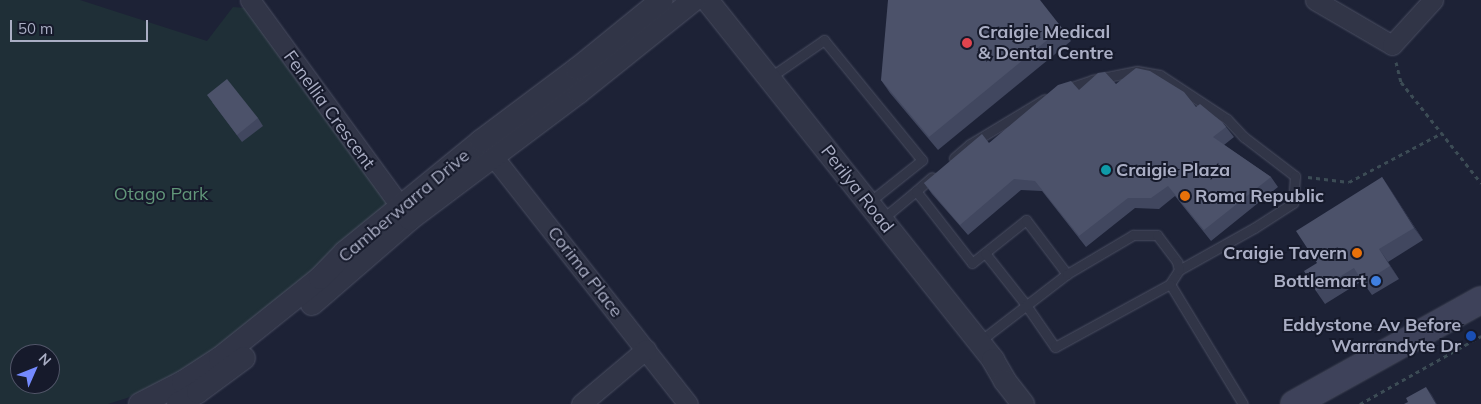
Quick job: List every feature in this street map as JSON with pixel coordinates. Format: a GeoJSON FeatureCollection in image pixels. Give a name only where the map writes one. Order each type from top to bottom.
{"type":"FeatureCollection","features":[{"type":"Feature","properties":{"kind":"main road"},"geometry":{"type":"LineString","coordinates":[[1294,404],[1481,300]]}},
{"type":"Feature","properties":{"kind":"main road"},"geometry":{"type":"LineString","coordinates":[[1328,404],[1481,319]]}},
{"type":"Feature","properties":{"kind":"street","name":"Fenellia Crescent"},"geometry":{"type":"LineString","coordinates":[[250,0],[405,213]]}},
{"type":"Feature","properties":{"kind":"street","name":"Camberwarra Drive"},"geometry":{"type":"LineString","coordinates":[[487,149],[577,69],[662,0]]}},
{"type":"Feature","properties":{"kind":"street","name":"Camberwarra Drive"},"geometry":{"type":"LineString","coordinates":[[140,404],[183,382],[220,358],[320,278],[345,252],[405,213],[487,149],[694,0]]}},
{"type":"Feature","properties":{"kind":"street","name":"Perilya Road"},"geometry":{"type":"LineString","coordinates":[[707,0],[978,342],[1023,404]]}},
{"type":"Feature","properties":{"kind":"street"},"geometry":{"type":"LineString","coordinates":[[1315,0],[1392,45],[1433,0]]}},
{"type":"Feature","properties":{"kind":"street","name":"Corima Place"},"geometry":{"type":"LineString","coordinates":[[487,149],[688,404]]}},
{"type":"Feature","properties":{"kind":"street","name":"Camberwarra Drive"},"geometry":{"type":"LineString","coordinates":[[178,404],[198,392],[270,337],[352,271],[405,213]]}},
{"type":"Feature","properties":{"kind":"street"},"geometry":{"type":"LineString","coordinates":[[580,404],[646,350]]}},
{"type":"Feature","properties":{"kind":"street","name":"Perilya Road"},"geometry":{"type":"LineString","coordinates":[[1005,380],[1009,404]]}},
{"type":"Feature","properties":{"kind":"lane"},"geometry":{"type":"LineString","coordinates":[[769,78],[824,40],[922,160],[875,212]]}},
{"type":"Feature","properties":{"kind":"lane"},"geometry":{"type":"LineString","coordinates":[[875,212],[916,191],[970,144],[1055,93],[1092,80],[1137,71],[1160,75],[1198,99],[1296,176],[1294,203],[1179,270],[1170,284],[1055,347],[1026,305],[985,253]]}},
{"type":"Feature","properties":{"kind":"lane"},"geometry":{"type":"LineString","coordinates":[[916,191],[972,263],[1026,220],[1067,274]]}},
{"type":"Feature","properties":{"kind":"lane"},"geometry":{"type":"LineString","coordinates":[[978,342],[1067,274],[1133,235],[1157,235],[1177,262],[1179,270]]}},
{"type":"Feature","properties":{"kind":"lane"},"geometry":{"type":"LineString","coordinates":[[1170,284],[1243,404]]}},
{"type":"Feature","properties":{"kind":"path"},"geometry":{"type":"LineString","coordinates":[[1392,45],[1401,82],[1481,183]]}},
{"type":"Feature","properties":{"kind":"path"},"geometry":{"type":"LineString","coordinates":[[1296,176],[1349,182],[1442,133]]}},
{"type":"Feature","properties":{"kind":"path"},"geometry":{"type":"LineString","coordinates":[[1360,404],[1481,336]]}},
{"type":"Feature","properties":{"kind":"green space","name":"Otago Park"},"geometry":{"type":"Polygon","coordinates":[[[0,0],[80,0],[207,41],[233,7],[246,8],[394,210],[204,359],[127,398],[108,404],[0,404],[0,0]]]}},
{"type":"Feature","properties":{"kind":"building"},"geometry":{"type":"Polygon","coordinates":[[[888,0],[1040,0],[1062,28],[929,137],[881,80],[888,0]]]}},
{"type":"Feature","properties":{"kind":"building","name":"Craigie Plaza"},"geometry":{"type":"Polygon","coordinates":[[[1136,68],[1150,71],[1184,92],[1196,107],[1200,104],[1226,127],[1213,137],[1271,177],[1204,230],[1168,186],[1151,198],[1128,198],[1079,236],[1035,181],[1014,179],[960,225],[924,183],[982,134],[989,143],[1058,85],[1071,81],[1079,90],[1098,73],[1105,72],[1116,84],[1136,68]]]}},
{"type":"Feature","properties":{"kind":"building"},"geometry":{"type":"Polygon","coordinates":[[[227,79],[258,118],[237,135],[207,95],[227,79]]]}},
{"type":"Feature","properties":{"kind":"building","name":"Craigie Tavern"},"geometry":{"type":"Polygon","coordinates":[[[1382,177],[1414,228],[1379,249],[1390,266],[1363,283],[1354,268],[1316,291],[1304,271],[1317,263],[1296,231],[1382,177]]]}},
{"type":"Feature","properties":{"kind":"building"},"geometry":{"type":"Polygon","coordinates":[[[1426,387],[1436,404],[1404,404],[1408,402],[1406,398],[1426,387]]]}},
{"type":"Feature","properties":{"kind":"place","name":"Craigie Medical & Dental Centre"},"geometry":{"type":"Point","coordinates":[967,43]}},
{"type":"Feature","properties":{"kind":"place","name":"Craigie Plaza"},"geometry":{"type":"Point","coordinates":[1106,170]}},
{"type":"Feature","properties":{"kind":"place","name":"Roma Republic"},"geometry":{"type":"Point","coordinates":[1185,196]}},
{"type":"Feature","properties":{"kind":"place","name":"Craigie Tavern"},"geometry":{"type":"Point","coordinates":[1357,253]}},
{"type":"Feature","properties":{"kind":"place","name":"Bottlemart"},"geometry":{"type":"Point","coordinates":[1376,281]}},
{"type":"Feature","properties":{"kind":"place","name":"Eddystone Av Before Warrandyte Dr"},"geometry":{"type":"Point","coordinates":[1471,336]}}]}
